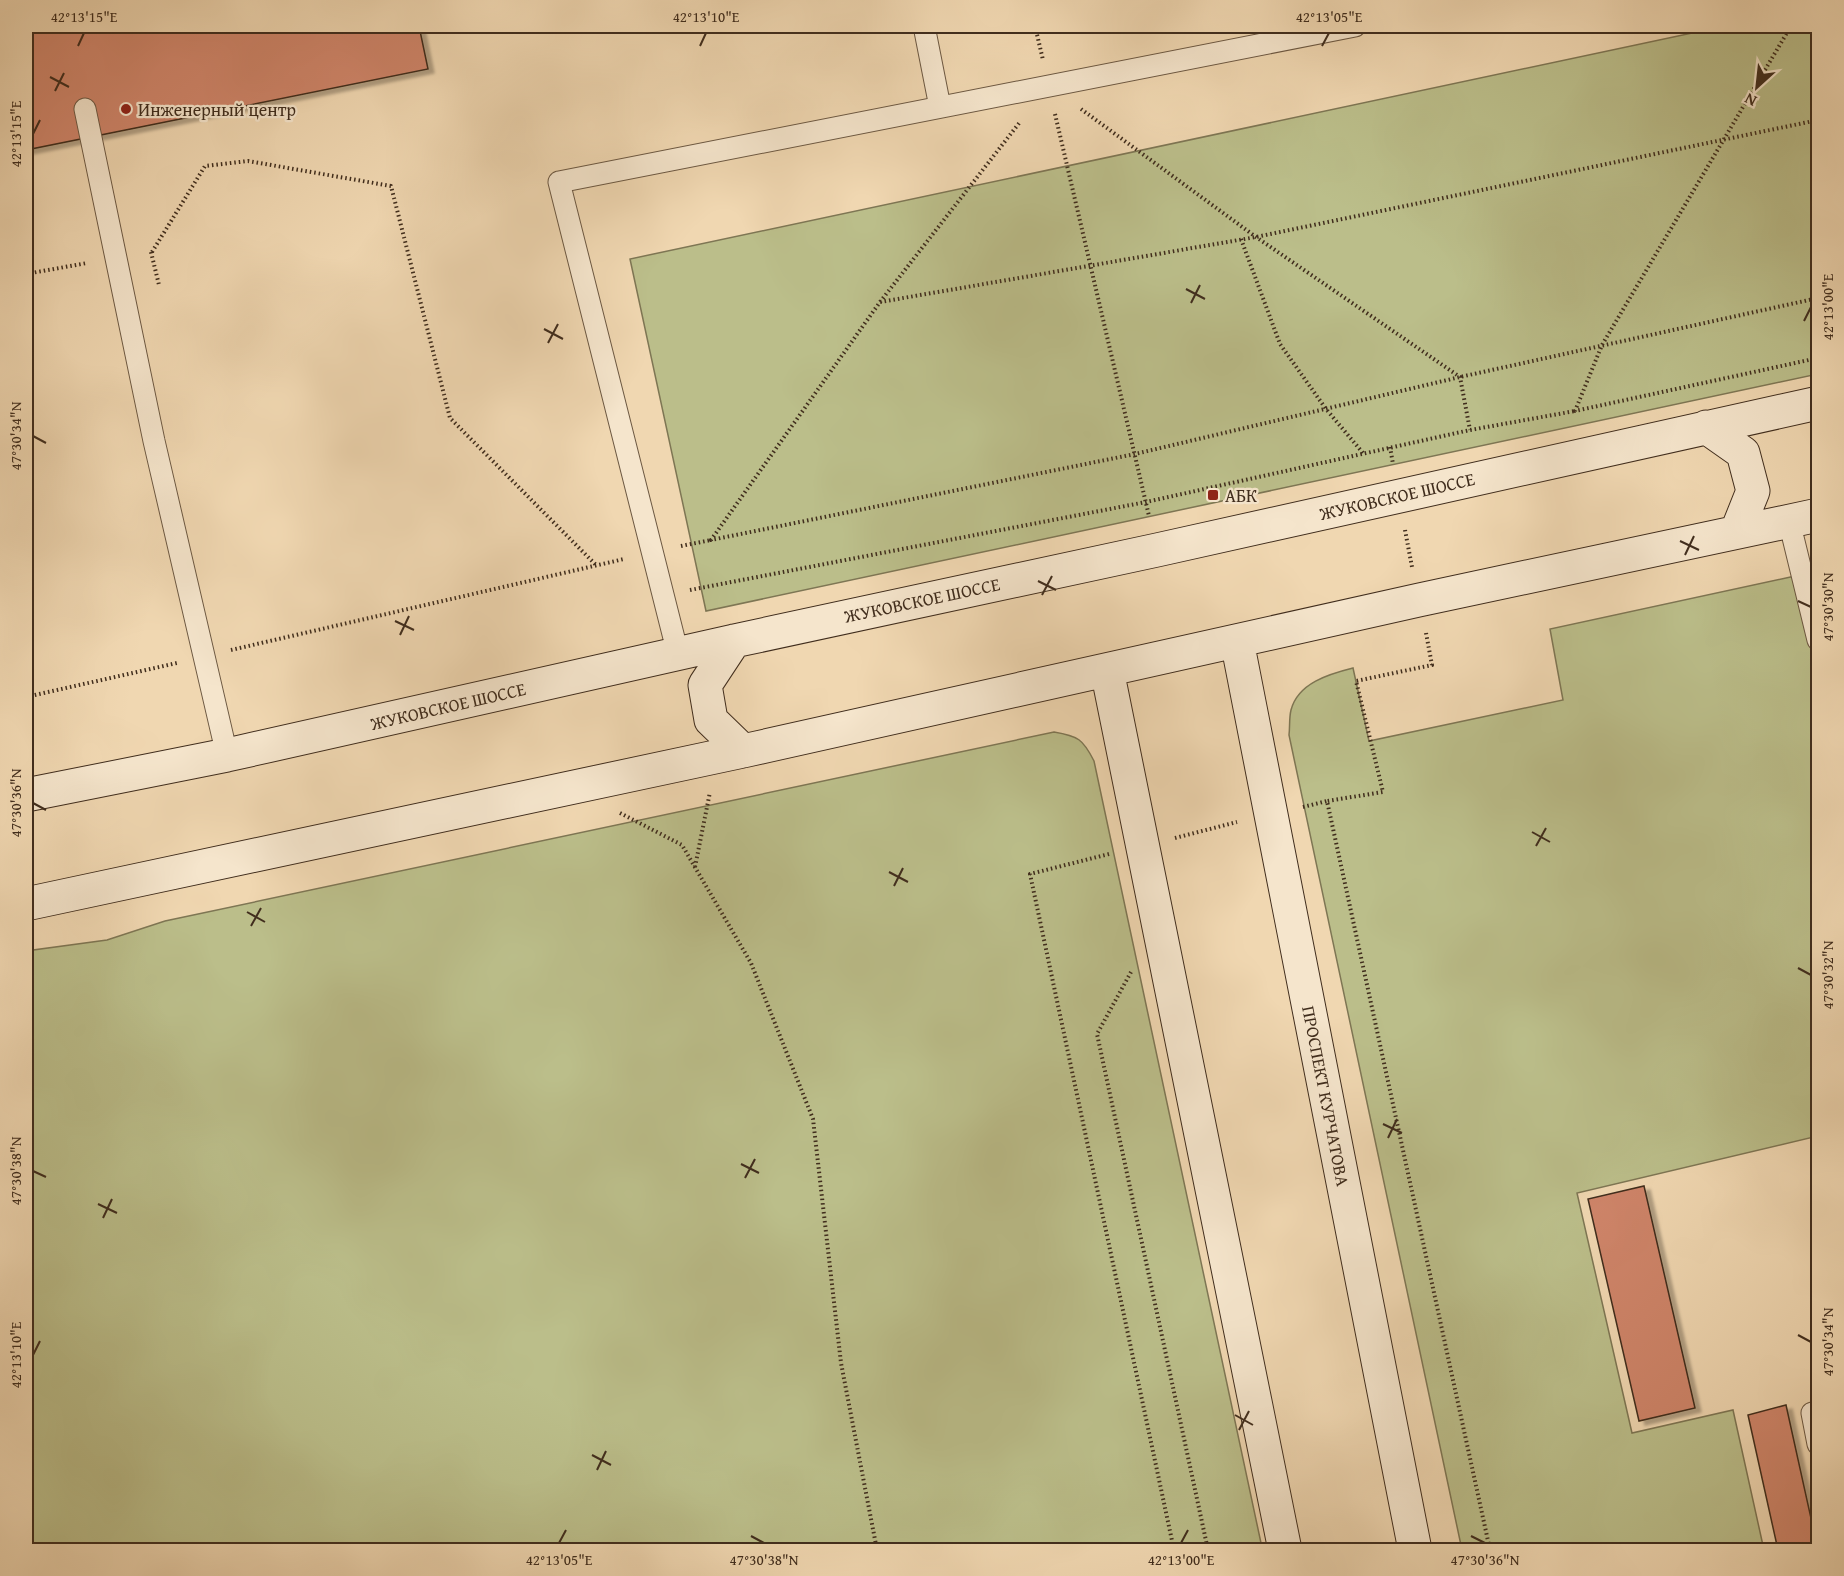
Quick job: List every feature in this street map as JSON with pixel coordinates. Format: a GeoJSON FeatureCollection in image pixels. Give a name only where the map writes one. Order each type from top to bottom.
{"type":"FeatureCollection","features":[{"type":"Feature","properties":{"kind":"main road","name":"ЖУКОВСКОЕ ШОССЕ"},"geometry":{"type":"LineString","coordinates":[[26,795],[227,755],[1818,403]]}},
{"type":"Feature","properties":{"kind":"main road"},"geometry":{"type":"LineString","coordinates":[[1706,427],[1743,453],[1753,491],[1737,531]]}},
{"type":"Feature","properties":{"kind":"main road"},"geometry":{"type":"LineString","coordinates":[[26,904],[1804,518]]}},
{"type":"Feature","properties":{"kind":"main road"},"geometry":{"type":"LineString","coordinates":[[730,753],[711,720],[705,686],[734,641]]}},
{"type":"Feature","properties":{"kind":"main road","name":"ПРОСПЕКТ КУРЧАТОВА"},"geometry":{"type":"LineString","coordinates":[[1237,641],[1414,1551]]}},
{"type":"Feature","properties":{"kind":"main road"},"geometry":{"type":"LineString","coordinates":[[1107,670],[1285,1551]]}},
{"type":"Feature","properties":{"kind":"lane"},"geometry":{"type":"LineString","coordinates":[[924,26],[940,107]]}},
{"type":"Feature","properties":{"kind":"lane"},"geometry":{"type":"LineString","coordinates":[[678,654],[559,182],[1355,26]]}},
{"type":"Feature","properties":{"kind":"lane"},"geometry":{"type":"LineString","coordinates":[[86,109],[154,441],[227,755]]}},
{"type":"Feature","properties":{"kind":"lane"},"geometry":{"type":"LineString","coordinates":[[1804,518],[1818,640]]}},
{"type":"Feature","properties":{"kind":"lane"},"geometry":{"type":"LineString","coordinates":[[1812,1413],[1818,1444]]}},
{"type":"Feature","properties":{"kind":"path"},"geometry":{"type":"LineString","coordinates":[[1035,26],[1157,550]]}},
{"type":"Feature","properties":{"kind":"path"},"geometry":{"type":"LineString","coordinates":[[1575,411],[1602,345],[1791,26]]}},
{"type":"Feature","properties":{"kind":"path"},"geometry":{"type":"LineString","coordinates":[[1049,86],[1256,237],[1460,377],[1470,430]]}},
{"type":"Feature","properties":{"kind":"path"},"geometry":{"type":"LineString","coordinates":[[711,540],[880,302],[1049,86]]}},
{"type":"Feature","properties":{"kind":"path"},"geometry":{"type":"LineString","coordinates":[[880,302],[1256,237],[1818,120]]}},
{"type":"Feature","properties":{"kind":"path"},"geometry":{"type":"LineString","coordinates":[[152,252],[205,166],[248,161],[391,186],[450,418],[597,566]]}},
{"type":"Feature","properties":{"kind":"path"},"geometry":{"type":"LineString","coordinates":[[1241,239],[1280,344],[1326,409],[1363,453]]}},
{"type":"Feature","properties":{"kind":"path"},"geometry":{"type":"LineString","coordinates":[[26,697],[652,552],[1135,454],[1460,377],[1818,298]]}},
{"type":"Feature","properties":{"kind":"path"},"geometry":{"type":"LineString","coordinates":[[663,595],[1146,501],[1470,430],[1575,411],[1818,358]]}},
{"type":"Feature","properties":{"kind":"path"},"geometry":{"type":"LineString","coordinates":[[1419,600],[1432,665],[1356,681],[1383,792],[1327,801],[1490,1551]]}},
{"type":"Feature","properties":{"kind":"path"},"geometry":{"type":"LineString","coordinates":[[694,867],[730,753]]}},
{"type":"Feature","properties":{"kind":"path"},"geometry":{"type":"LineString","coordinates":[[571,787],[681,845],[751,963],[813,1119],[841,1363],[877,1551]]}},
{"type":"Feature","properties":{"kind":"path"},"geometry":{"type":"LineString","coordinates":[[1143,845],[1030,874],[1174,1551]]}},
{"type":"Feature","properties":{"kind":"path"},"geometry":{"type":"LineString","coordinates":[[1159,923],[1097,1034],[1208,1551]]}},
{"type":"Feature","properties":{"kind":"green space"},"geometry":{"type":"Polygon","coordinates":[[[1725,26],[1818,26],[1818,374],[706,611],[630,259],[1725,26]]]}},
{"type":"Feature","properties":{"kind":"green space"},"geometry":{"type":"Polygon","coordinates":[[[1818,571],[1818,1136],[1577,1193],[1632,1433],[1733,1410],[1764,1550],[1462,1550],[1289,735],[1291,710],[1300,693],[1307,686],[1334,673],[1353,668],[1369,741],[1563,700],[1550,629],[1818,571]]]}},
{"type":"Feature","properties":{"kind":"green space"},"geometry":{"type":"Polygon","coordinates":[[[1054,732],[1079,740],[1094,761],[1261,1543],[1227,1550],[26,1550],[26,951],[107,940],[165,921],[1054,732]]]}},
{"type":"Feature","properties":{"kind":"building","name":"Инженерный центр"},"geometry":{"type":"Polygon","coordinates":[[[26,26],[419,26],[428,69],[26,150],[26,26]]]}},
{"type":"Feature","properties":{"kind":"building"},"geometry":{"type":"Polygon","coordinates":[[[1644,1186],[1695,1408],[1639,1421],[1588,1199],[1644,1186]]]}},
{"type":"Feature","properties":{"kind":"building"},"geometry":{"type":"Polygon","coordinates":[[[1786,1405],[1818,1550],[1778,1550],[1748,1415],[1786,1405]]]}},
{"type":"Feature","properties":{"kind":"place","name":"Инженерный центр"},"geometry":{"type":"Point","coordinates":[126,109]}},
{"type":"Feature","properties":{"kind":"place","name":"АБК"},"geometry":{"type":"Point","coordinates":[1213,495]}}]}
